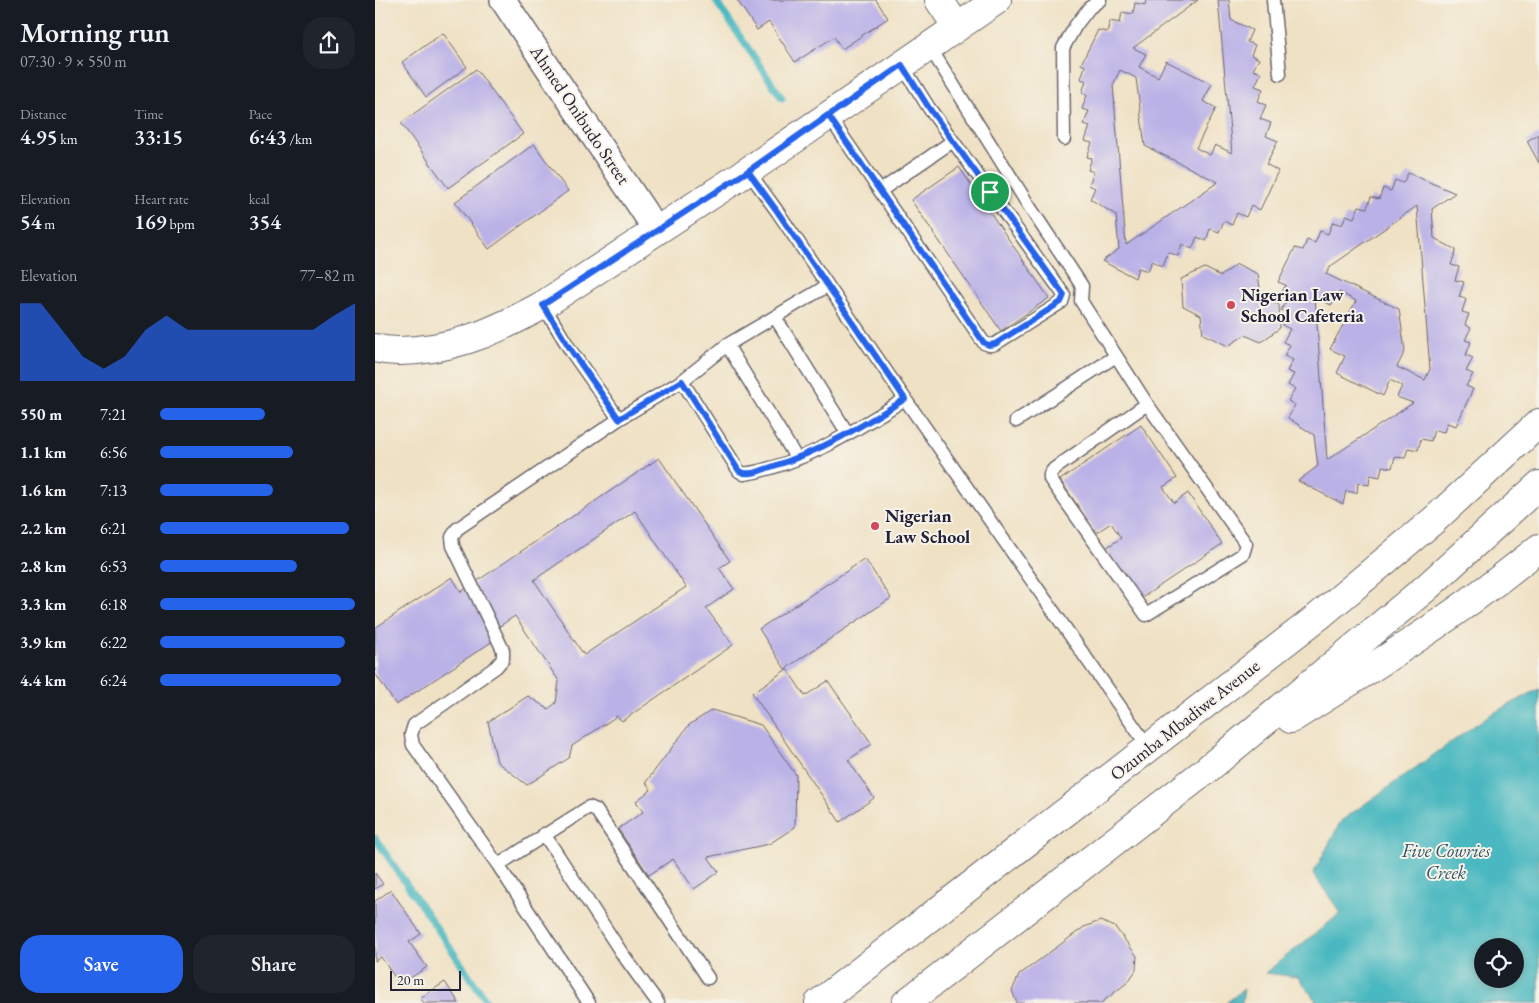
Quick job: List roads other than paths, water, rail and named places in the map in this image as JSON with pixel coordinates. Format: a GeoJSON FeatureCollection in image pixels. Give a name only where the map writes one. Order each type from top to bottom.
{"type":"FeatureCollection","features":[{"type":"Feature","properties":{"kind":"main road"},"geometry":{"type":"LineString","coordinates":[[939,0],[957,27]]}},
{"type":"Feature","properties":{"kind":"main road"},"geometry":{"type":"LineString","coordinates":[[375,348],[389,352],[439,348],[475,338],[543,305],[748,171],[997,0]]}},
{"type":"Feature","properties":{"kind":"main road","name":"Ozumba Mbadiwe Avenue"},"geometry":{"type":"LineString","coordinates":[[819,1003],[1319,616],[1434,520],[1539,423]]}},
{"type":"Feature","properties":{"kind":"main road"},"geometry":{"type":"LineString","coordinates":[[906,1003],[1204,772],[1427,587],[1539,485]]}},
{"type":"Feature","properties":{"kind":"main road"},"geometry":{"type":"LineString","coordinates":[[1204,772],[1384,661],[1508,574],[1539,548]]}},
{"type":"Feature","properties":{"kind":"street","name":"Ahmed Onibudo Street"},"geometry":{"type":"LineString","coordinates":[[503,0],[657,231]]}},
{"type":"Feature","properties":{"kind":"lane"},"geometry":{"type":"LineString","coordinates":[[1064,139],[1063,48],[1076,24],[1089,8],[1100,0]]}},
{"type":"Feature","properties":{"kind":"lane"},"geometry":{"type":"LineString","coordinates":[[1273,0],[1280,74]]}},
{"type":"Feature","properties":{"kind":"lane"},"geometry":{"type":"LineString","coordinates":[[929,46],[1029,206],[1082,286],[1081,301],[1116,356],[1147,404],[1246,544],[1243,554],[1146,615],[1050,479],[1050,474],[1055,468],[1147,404]]}},
{"type":"Feature","properties":{"kind":"lane"},"geometry":{"type":"LineString","coordinates":[[828,115],[984,343],[989,345],[995,344],[1061,302],[1064,295],[929,108],[902,65]]}},
{"type":"Feature","properties":{"kind":"lane"},"geometry":{"type":"LineString","coordinates":[[880,191],[953,140]]}},
{"type":"Feature","properties":{"kind":"lane"},"geometry":{"type":"LineString","coordinates":[[748,171],[1149,748]]}},
{"type":"Feature","properties":{"kind":"lane"},"geometry":{"type":"LineString","coordinates":[[589,1003],[498,865],[413,745],[411,734],[414,725],[496,667],[503,659],[503,650],[453,546],[452,537],[457,529],[619,419],[682,381],[727,345],[827,286]]}},
{"type":"Feature","properties":{"kind":"lane"},"geometry":{"type":"LineString","coordinates":[[543,305],[571,350],[619,419]]}},
{"type":"Feature","properties":{"kind":"lane"},"geometry":{"type":"LineString","coordinates":[[775,317],[848,434]]}},
{"type":"Feature","properties":{"kind":"lane"},"geometry":{"type":"LineString","coordinates":[[727,345],[797,459]]}},
{"type":"Feature","properties":{"kind":"lane"},"geometry":{"type":"LineString","coordinates":[[1016,421],[1116,356]]}},
{"type":"Feature","properties":{"kind":"lane"},"geometry":{"type":"LineString","coordinates":[[682,381],[739,471],[744,474],[797,459],[848,434],[905,399]]}},
{"type":"Feature","properties":{"kind":"lane"},"geometry":{"type":"LineString","coordinates":[[498,865],[589,807],[596,810],[708,978]]}},
{"type":"Feature","properties":{"kind":"lane"},"geometry":{"type":"LineString","coordinates":[[544,834],[621,952],[658,1003]]}},
{"type":"Feature","properties":{"kind":"water","name":"Five Cowries Creek"},"geometry":{"type":"Polygon","coordinates":[[[1539,689],[1539,1003],[1315,1003],[1316,1001],[1298,977],[1265,973],[1341,913],[1313,874],[1341,821],[1488,716],[1539,689]]]}},
{"type":"Feature","properties":{"kind":"water"},"geometry":{"type":"Polygon","coordinates":[[[1244,989],[1242,1003],[1226,1003],[1244,989]]]}},
{"type":"Feature","properties":{"kind":"waterway"},"geometry":{"type":"LineString","coordinates":[[715,0],[782,98]]}},
{"type":"Feature","properties":{"kind":"waterway"},"geometry":{"type":"LineString","coordinates":[[375,838],[488,1003]]}},
{"type":"Feature","properties":{"kind":"place","name":"Nigerian Law School Cafeteria"},"geometry":{"type":"Point","coordinates":[1231,305]}},
{"type":"Feature","properties":{"kind":"place","name":"Nigerian Law School"},"geometry":{"type":"Point","coordinates":[875,526]}}]}
